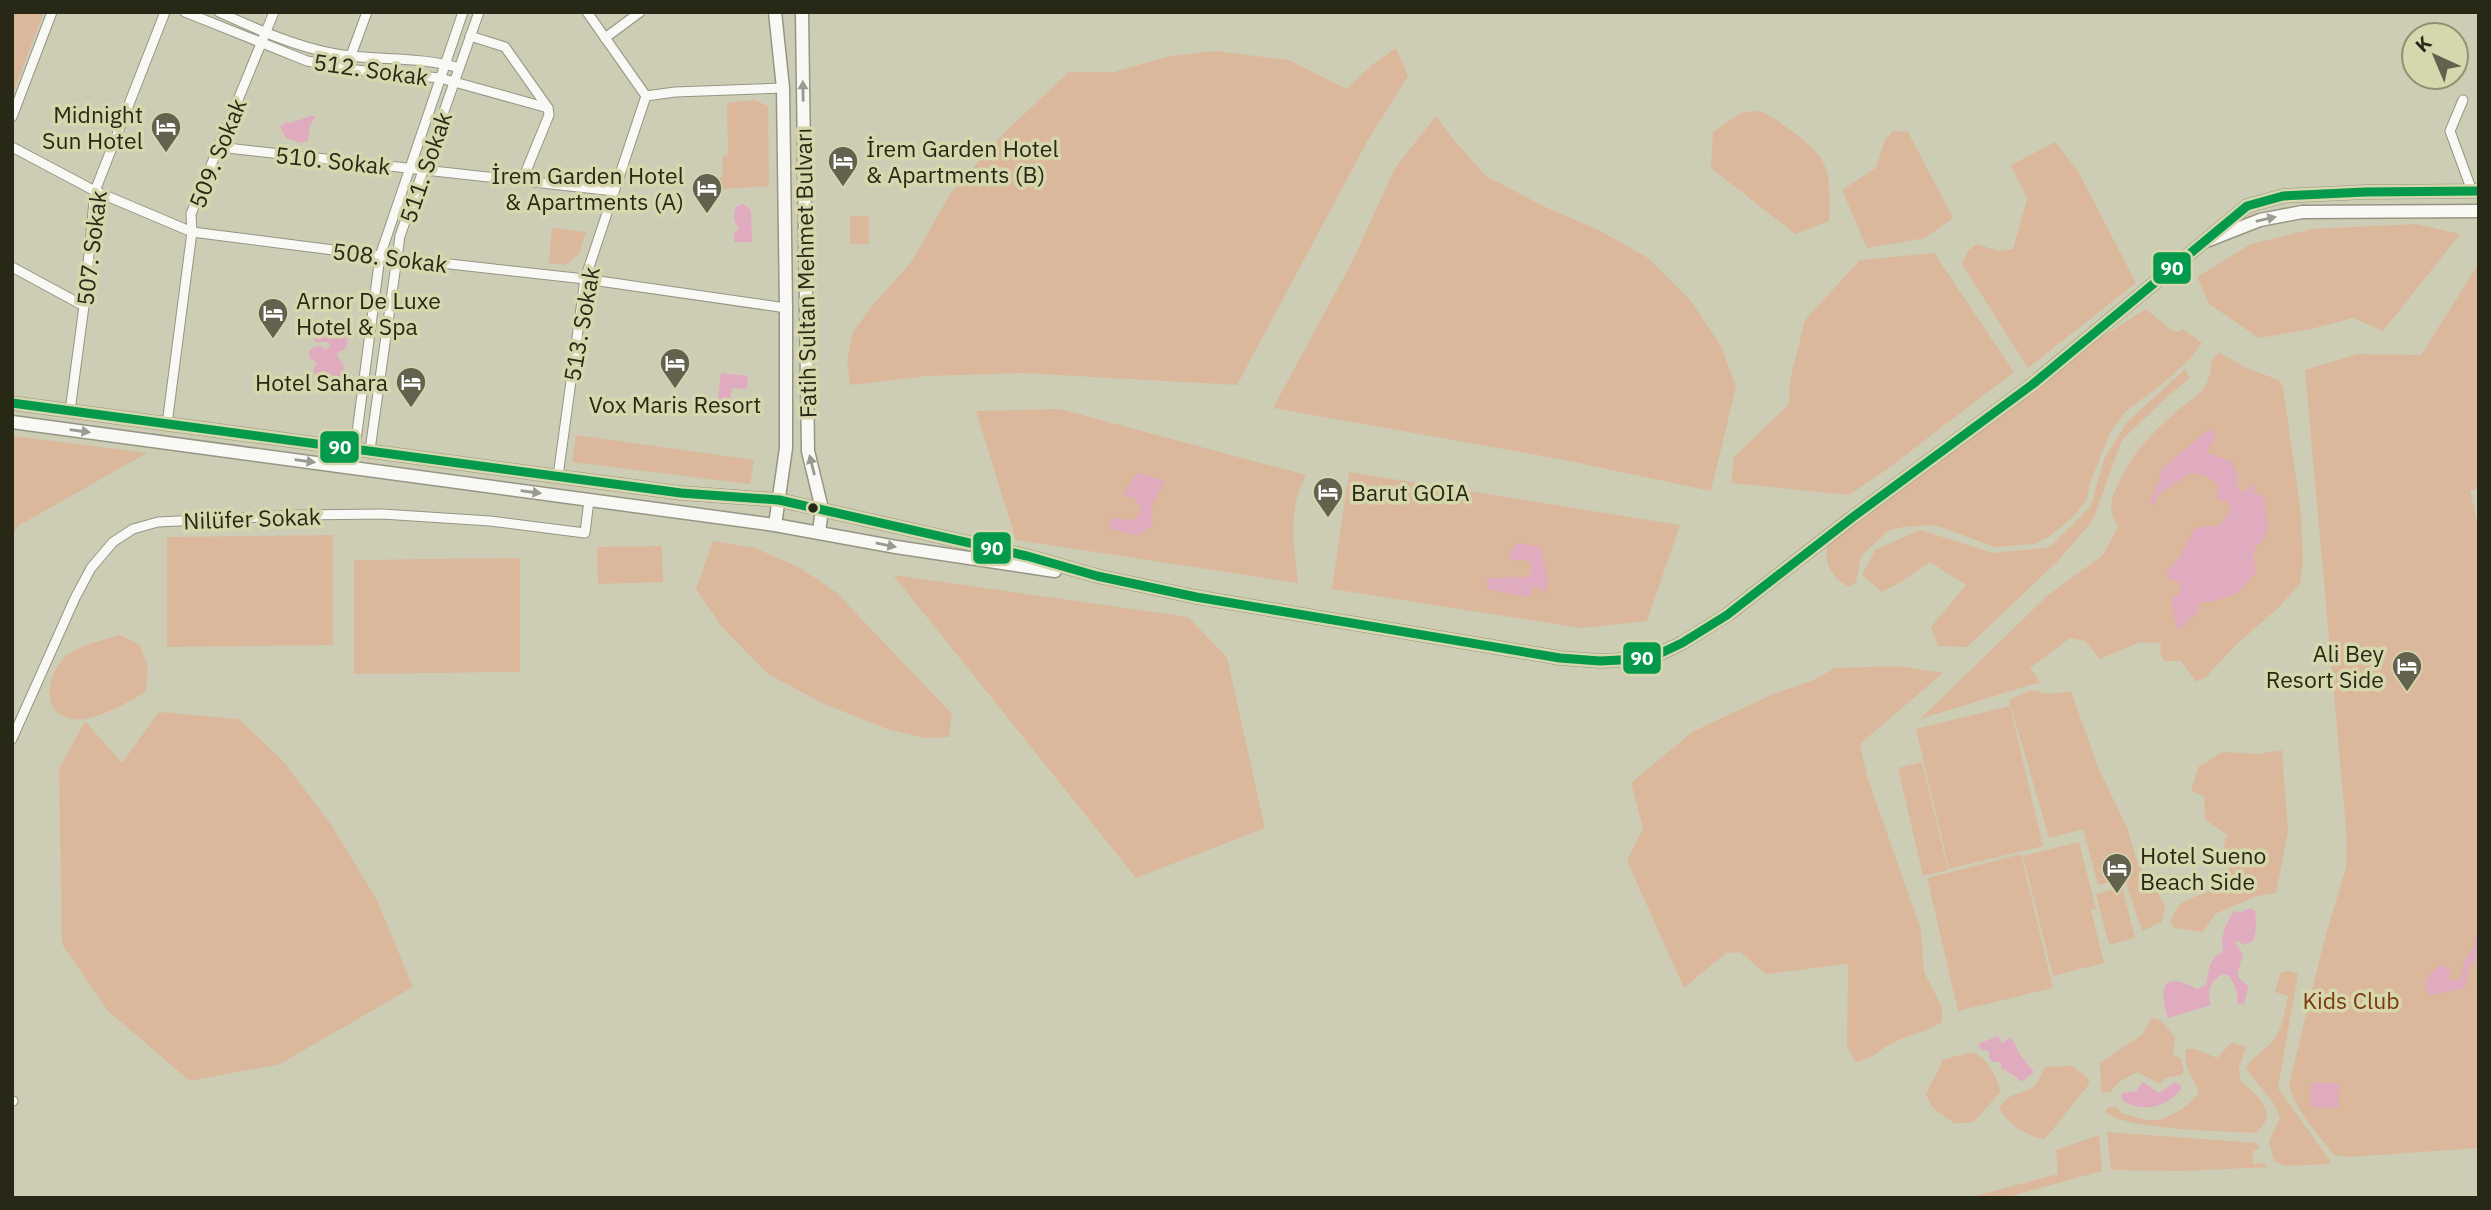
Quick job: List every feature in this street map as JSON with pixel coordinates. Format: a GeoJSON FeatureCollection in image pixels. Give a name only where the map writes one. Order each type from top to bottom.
{"type":"FeatureCollection","features":[{"type":"Feature","properties":{"kind":"main road","name":"Fatih Sultan Mehmet Bulvarı"},"geometry":{"type":"LineString","coordinates":[[775,12],[783,88],[786,308],[786,448],[775,525]]}},
{"type":"Feature","properties":{"kind":"main road","name":"Fatih Sultan Mehmet Bulvarı"},"geometry":{"type":"LineString","coordinates":[[802,12],[808,451],[822,509],[820,532]]}},
{"type":"Feature","properties":{"kind":"main road"},"geometry":{"type":"LineString","coordinates":[[12,422],[775,525],[909,549],[1097,576],[1196,597],[1560,658],[1600,661],[1639,659],[1661,653],[1727,614],[2033,384],[2247,206],[2283,196],[2475,191]]}},
{"type":"Feature","properties":{"kind":"main road"},"geometry":{"type":"LineString","coordinates":[[2203,243],[2260,220],[2302,212],[2479,211]]}},
{"type":"Feature","properties":{"kind":"main road"},"geometry":{"type":"LineString","coordinates":[[12,403],[681,493],[779,500],[1027,556],[1097,576]]}},
{"type":"Feature","properties":{"kind":"street"},"geometry":{"type":"LineString","coordinates":[[12,117],[52,12]]}},
{"type":"Feature","properties":{"kind":"street","name":"507. Sokak"},"geometry":{"type":"LineString","coordinates":[[70,411],[95,191],[165,12]]}},
{"type":"Feature","properties":{"kind":"street","name":"512. Sokak"},"geometry":{"type":"LineString","coordinates":[[185,12],[307,61],[346,69],[440,78],[548,108]]}},
{"type":"Feature","properties":{"kind":"street","name":"512. Sokak"},"geometry":{"type":"LineString","coordinates":[[219,12],[312,49],[351,56],[445,64],[459,68]]}},
{"type":"Feature","properties":{"kind":"street","name":"509. Sokak"},"geometry":{"type":"LineString","coordinates":[[167,425],[192,232],[191,214],[274,12]]}},
{"type":"Feature","properties":{"kind":"street"},"geometry":{"type":"LineString","coordinates":[[346,69],[367,12]]}},
{"type":"Feature","properties":{"kind":"street","name":"511. Sokak"},"geometry":{"type":"LineString","coordinates":[[355,448],[380,256],[463,12]]}},
{"type":"Feature","properties":{"kind":"street","name":"511. Sokak"},"geometry":{"type":"LineString","coordinates":[[370,450],[400,236],[479,12]]}},
{"type":"Feature","properties":{"kind":"street"},"geometry":{"type":"LineString","coordinates":[[587,12],[646,96],[675,92],[783,88]]}},
{"type":"Feature","properties":{"kind":"street"},"geometry":{"type":"LineString","coordinates":[[605,38],[640,12]]}},
{"type":"Feature","properties":{"kind":"street"},"geometry":{"type":"LineString","coordinates":[[470,36],[505,47],[548,108],[549,115],[522,181]]}},
{"type":"Feature","properties":{"kind":"street","name":"513. Sokak"},"geometry":{"type":"LineString","coordinates":[[558,476],[585,279],[646,96]]}},
{"type":"Feature","properties":{"kind":"street"},"geometry":{"type":"LineString","coordinates":[[2463,100],[2450,131],[2475,191]]}},
{"type":"Feature","properties":{"kind":"street","name":"508. Sokak"},"geometry":{"type":"LineString","coordinates":[[12,147],[95,191],[192,232],[585,279],[786,308]]}},
{"type":"Feature","properties":{"kind":"street","name":"510. Sokak"},"geometry":{"type":"LineString","coordinates":[[218,147],[614,191]]}},
{"type":"Feature","properties":{"kind":"street"},"geometry":{"type":"LineString","coordinates":[[12,267],[84,306]]}},
{"type":"Feature","properties":{"kind":"street","name":"Nilüfer Sokak"},"geometry":{"type":"LineString","coordinates":[[12,739],[91,568],[113,542],[133,529],[158,522],[299,514],[382,514],[490,521],[585,533],[589,500]]}},
{"type":"Feature","properties":{"kind":"green space"},"geometry":{"type":"Polygon","coordinates":[[[12,12],[44,12],[12,96],[12,12]]]}},
{"type":"Feature","properties":{"kind":"green space"},"geometry":{"type":"Polygon","coordinates":[[[1396,48],[1408,76],[1368,140],[1237,385],[1022,373],[927,376],[850,385],[847,360],[853,332],[912,261],[950,194],[1005,132],[1069,72],[1114,72],[1170,56],[1216,51],[1289,60],[1347,89],[1373,64],[1396,48]]]}},
{"type":"Feature","properties":{"kind":"green space"},"geometry":{"type":"Polygon","coordinates":[[[755,100],[768,106],[769,186],[693,191],[693,179],[722,178],[723,156],[728,155],[727,103],[755,100]]]}},
{"type":"Feature","properties":{"kind":"green space"},"geometry":{"type":"Polygon","coordinates":[[[1761,111],[1803,140],[1822,160],[1829,181],[1829,221],[1795,234],[1711,168],[1713,132],[1742,112],[1761,111]]]}},
{"type":"Feature","properties":{"kind":"green space"},"geometry":{"type":"Polygon","coordinates":[[[1436,116],[1486,176],[1543,206],[1599,230],[1648,258],[1691,301],[1721,346],[1736,387],[1711,491],[1559,459],[1273,408],[1352,262],[1395,168],[1436,116]]]}},
{"type":"Feature","properties":{"kind":"green space"},"geometry":{"type":"Polygon","coordinates":[[[1893,131],[1908,132],[1953,218],[1925,238],[1867,248],[1842,190],[1876,168],[1885,140],[1893,131]]]}},
{"type":"Feature","properties":{"kind":"green space"},"geometry":{"type":"Polygon","coordinates":[[[2055,142],[2078,171],[2136,283],[2028,368],[1962,264],[1968,251],[1977,244],[1998,251],[2013,249],[2027,199],[2011,165],[2055,142]]]}},
{"type":"Feature","properties":{"kind":"green space"},"geometry":{"type":"Polygon","coordinates":[[[850,216],[869,216],[869,244],[850,244],[850,216]]]}},
{"type":"Feature","properties":{"kind":"green space"},"geometry":{"type":"Polygon","coordinates":[[[2416,224],[2460,234],[2383,331],[2353,318],[2259,338],[2209,304],[2197,277],[2251,244],[2312,229],[2416,224]]]}},
{"type":"Feature","properties":{"kind":"green space"},"geometry":{"type":"Polygon","coordinates":[[[552,228],[586,232],[579,254],[565,265],[549,263],[552,228]]]}},
{"type":"Feature","properties":{"kind":"green space"},"geometry":{"type":"Polygon","coordinates":[[[1934,253],[2014,372],[1849,495],[1731,483],[1734,457],[1789,404],[1790,380],[1805,320],[1860,260],[1934,253]]]}},
{"type":"Feature","properties":{"kind":"green space","name":"Ali Bey Resort Side"},"geometry":{"type":"Polygon","coordinates":[[[2479,263],[2479,488],[2470,491],[2479,529],[2479,1148],[2349,1157],[2334,1155],[2302,1113],[2289,1085],[2323,945],[2346,867],[2347,840],[2305,370],[2358,354],[2421,355],[2479,263]]]}},
{"type":"Feature","properties":{"kind":"green space"},"geometry":{"type":"Polygon","coordinates":[[[2146,309],[2171,330],[2179,332],[2183,329],[2202,343],[2190,359],[2160,386],[2126,411],[2110,433],[2090,483],[2086,501],[2072,518],[2035,544],[1995,547],[1935,525],[1903,527],[1888,531],[1861,556],[1856,583],[1849,587],[1837,579],[1828,563],[1828,543],[2001,416],[2095,341],[2146,309]]]}},
{"type":"Feature","properties":{"kind":"green space"},"geometry":{"type":"Polygon","coordinates":[[[2219,352],[2246,368],[2279,380],[2283,387],[2301,513],[2303,561],[2300,584],[2206,677],[2196,682],[2181,661],[2164,661],[2160,652],[2161,643],[2140,642],[2100,659],[2085,641],[2070,638],[2030,668],[2040,682],[1920,719],[2048,595],[2103,555],[2118,527],[2111,504],[2124,471],[2152,435],[2202,390],[2209,377],[2211,361],[2219,352]]]}},
{"type":"Feature","properties":{"kind":"green space"},"geometry":{"type":"Polygon","coordinates":[[[2185,369],[2190,378],[2122,440],[2093,520],[2058,561],[1967,647],[1938,646],[1931,627],[1966,585],[1930,562],[1882,592],[1862,575],[1875,550],[1920,530],[1993,553],[2050,547],[2091,506],[2104,459],[2127,422],[2185,369]]]}},
{"type":"Feature","properties":{"kind":"green space"},"geometry":{"type":"Polygon","coordinates":[[[1060,409],[1306,475],[1294,515],[1298,583],[1016,540],[976,411],[1060,409]]]}},
{"type":"Feature","properties":{"kind":"green space"},"geometry":{"type":"Polygon","coordinates":[[[576,435],[754,460],[750,484],[572,462],[576,435]]]}},
{"type":"Feature","properties":{"kind":"green space"},"geometry":{"type":"Polygon","coordinates":[[[12,436],[147,453],[18,526],[12,536],[12,436]]]}},
{"type":"Feature","properties":{"kind":"green space"},"geometry":{"type":"Polygon","coordinates":[[[1349,472],[1680,525],[1647,621],[1581,628],[1332,589],[1349,472]]]}},
{"type":"Feature","properties":{"kind":"green space"},"geometry":{"type":"Polygon","coordinates":[[[333,535],[333,645],[167,647],[167,537],[333,535]]]}},
{"type":"Feature","properties":{"kind":"green space"},"geometry":{"type":"Polygon","coordinates":[[[713,541],[755,548],[800,568],[836,592],[952,714],[949,737],[925,738],[887,729],[824,704],[768,674],[722,627],[696,589],[713,541]]]}},
{"type":"Feature","properties":{"kind":"green space"},"geometry":{"type":"Polygon","coordinates":[[[662,546],[663,582],[598,584],[597,547],[662,546]]]}},
{"type":"Feature","properties":{"kind":"green space"},"geometry":{"type":"Polygon","coordinates":[[[520,558],[520,672],[354,674],[354,560],[520,558]]]}},
{"type":"Feature","properties":{"kind":"green space"},"geometry":{"type":"Polygon","coordinates":[[[893,575],[1188,617],[1227,657],[1265,828],[1136,878],[893,575]]]}},
{"type":"Feature","properties":{"kind":"green space"},"geometry":{"type":"Polygon","coordinates":[[[120,635],[140,645],[148,668],[146,691],[118,707],[84,719],[65,717],[56,711],[51,703],[51,684],[65,657],[84,646],[120,635]]]}},
{"type":"Feature","properties":{"kind":"green space"},"geometry":{"type":"Polygon","coordinates":[[[1899,666],[1943,673],[1860,744],[1867,776],[1921,930],[1924,972],[1942,1007],[1942,1022],[1856,1062],[1847,1047],[1848,964],[1766,974],[1740,952],[1726,953],[1684,988],[1627,861],[1643,828],[1631,783],[1692,732],[1773,694],[1814,680],[1835,668],[1899,666]]]}},
{"type":"Feature","properties":{"kind":"green space"},"geometry":{"type":"Polygon","coordinates":[[[2031,690],[2050,694],[2071,691],[2098,767],[2128,830],[2138,865],[2153,881],[2165,907],[2162,922],[2142,931],[2125,880],[2098,885],[2083,829],[2049,838],[2009,700],[2031,690]]]}},
{"type":"Feature","properties":{"kind":"green space"},"geometry":{"type":"Polygon","coordinates":[[[2010,706],[2043,846],[1949,869],[1916,729],[2010,706]]]}},
{"type":"Feature","properties":{"kind":"green space"},"geometry":{"type":"Polygon","coordinates":[[[159,712],[239,719],[283,761],[332,826],[377,900],[413,987],[280,1064],[190,1081],[108,1011],[62,944],[59,769],[85,721],[122,763],[159,712]]]}},
{"type":"Feature","properties":{"kind":"green space"},"geometry":{"type":"Polygon","coordinates":[[[2282,750],[2288,831],[2276,893],[2257,896],[2215,914],[2203,932],[2175,928],[2171,923],[2179,906],[2215,888],[2233,862],[2222,851],[2227,835],[2205,819],[2204,796],[2191,791],[2198,767],[2222,752],[2258,754],[2282,750]]]}},
{"type":"Feature","properties":{"kind":"green space"},"geometry":{"type":"Polygon","coordinates":[[[1922,762],[1948,870],[1923,876],[1898,768],[1922,762]]]}},
{"type":"Feature","properties":{"kind":"green space"},"geometry":{"type":"Polygon","coordinates":[[[2079,842],[2096,909],[2091,910],[2104,963],[2053,976],[2023,856],[2079,842]]]}},
{"type":"Feature","properties":{"kind":"green space"},"geometry":{"type":"Polygon","coordinates":[[[2021,854],[2053,988],[1958,1011],[1927,878],[2021,854]]]}},
{"type":"Feature","properties":{"kind":"green space"},"geometry":{"type":"Polygon","coordinates":[[[2122,887],[2135,938],[2109,945],[2096,894],[2122,887]]]}},
{"type":"Feature","properties":{"kind":"green space"},"geometry":{"type":"Polygon","coordinates":[[[2281,972],[2298,974],[2278,1088],[2330,1164],[2285,1166],[2274,1161],[2269,1141],[2280,1118],[2269,1097],[2246,1068],[2274,1039],[2280,1027],[2288,996],[2275,992],[2281,972]]]}},
{"type":"Feature","properties":{"kind":"green space"},"geometry":{"type":"Polygon","coordinates":[[[2151,1018],[2160,1020],[2175,1037],[2173,1055],[2181,1058],[2184,1071],[2182,1075],[2165,1078],[2160,1084],[2138,1072],[2120,1081],[2110,1092],[2101,1092],[2100,1063],[2143,1034],[2151,1018]]]}},
{"type":"Feature","properties":{"kind":"green space"},"geometry":{"type":"Polygon","coordinates":[[[2232,1042],[2246,1047],[2239,1068],[2240,1080],[2259,1098],[2266,1111],[2263,1126],[2255,1133],[2151,1126],[2114,1117],[2105,1111],[2116,1106],[2121,1113],[2151,1120],[2174,1114],[2199,1093],[2187,1068],[2186,1049],[2196,1049],[2217,1058],[2232,1042]]]}},
{"type":"Feature","properties":{"kind":"green space"},"geometry":{"type":"Polygon","coordinates":[[[1971,1052],[1982,1058],[1990,1068],[2000,1092],[1974,1122],[1955,1124],[1933,1108],[1926,1095],[1942,1060],[1971,1052]]]}},
{"type":"Feature","properties":{"kind":"green space"},"geometry":{"type":"Polygon","coordinates":[[[2072,1066],[2089,1079],[2089,1084],[2045,1139],[2019,1129],[1999,1109],[2011,1096],[2035,1085],[2045,1067],[2072,1066]]]}},
{"type":"Feature","properties":{"kind":"green space"},"geometry":{"type":"Polygon","coordinates":[[[2107,1132],[2257,1143],[2259,1149],[2253,1151],[2253,1164],[2264,1163],[2268,1167],[2183,1171],[2111,1170],[2107,1132]]]}},
{"type":"Feature","properties":{"kind":"green space"},"geometry":{"type":"Polygon","coordinates":[[[2099,1135],[2102,1171],[2004,1198],[1967,1198],[2058,1174],[2056,1150],[2099,1135]]]}},
{"type":"Feature","properties":{"kind":"shaded area"},"geometry":{"type":"Polygon","coordinates":[[[316,116],[310,125],[308,141],[301,143],[286,138],[280,127],[286,122],[316,116]]]}},
{"type":"Feature","properties":{"kind":"shaded area"},"geometry":{"type":"Polygon","coordinates":[[[743,204],[751,210],[752,242],[734,242],[734,234],[739,228],[734,221],[735,210],[743,204]]]}},
{"type":"Feature","properties":{"kind":"shaded area"},"geometry":{"type":"Polygon","coordinates":[[[322,328],[329,332],[340,329],[348,342],[337,356],[343,363],[343,375],[339,381],[328,386],[317,378],[313,370],[317,363],[309,358],[309,351],[314,347],[322,346],[325,350],[331,346],[327,342],[314,340],[314,332],[322,328]]]}},
{"type":"Feature","properties":{"kind":"shaded area"},"geometry":{"type":"Polygon","coordinates":[[[721,373],[748,376],[747,389],[732,388],[728,414],[716,412],[721,373]]]}},
{"type":"Feature","properties":{"kind":"shaded area"},"geometry":{"type":"Polygon","coordinates":[[[2212,430],[2216,437],[2206,452],[2232,462],[2240,491],[2246,491],[2252,484],[2256,488],[2254,493],[2264,497],[2268,529],[2264,539],[2256,546],[2253,556],[2256,574],[2235,593],[2199,603],[2197,614],[2189,619],[2183,628],[2178,628],[2173,615],[2172,597],[2178,595],[2181,588],[2178,582],[2169,579],[2167,573],[2178,560],[2195,528],[2218,526],[2231,506],[2216,496],[2219,485],[2206,476],[2191,473],[2159,494],[2154,505],[2149,503],[2161,470],[2207,431],[2212,430]]]}},
{"type":"Feature","properties":{"kind":"shaded area"},"geometry":{"type":"Polygon","coordinates":[[[1137,473],[1165,481],[1154,503],[1153,528],[1147,528],[1138,536],[1109,528],[1112,518],[1132,520],[1138,517],[1141,507],[1134,498],[1123,495],[1137,473]]]}},
{"type":"Feature","properties":{"kind":"shaded area"},"geometry":{"type":"Polygon","coordinates":[[[1516,543],[1541,547],[1547,578],[1543,595],[1540,588],[1532,588],[1529,597],[1487,588],[1487,578],[1529,577],[1532,566],[1528,562],[1508,558],[1516,543]]]}},
{"type":"Feature","properties":{"kind":"shaded area"},"geometry":{"type":"Polygon","coordinates":[[[2250,908],[2255,911],[2256,919],[2253,941],[2244,945],[2235,942],[2243,955],[2238,977],[2249,987],[2244,1004],[2237,1003],[2232,982],[2228,975],[2222,974],[2210,988],[2211,1005],[2168,1018],[2164,997],[2166,985],[2177,981],[2197,989],[2206,985],[2212,961],[2223,952],[2223,936],[2231,916],[2234,911],[2242,912],[2250,908]]]}},
{"type":"Feature","properties":{"kind":"shaded area"},"geometry":{"type":"Polygon","coordinates":[[[2479,933],[2479,959],[2470,965],[2462,989],[2430,995],[2425,987],[2427,979],[2442,965],[2450,969],[2450,980],[2460,978],[2465,959],[2474,948],[2474,938],[2479,933]]]}},
{"type":"Feature","properties":{"kind":"shaded area"},"geometry":{"type":"Polygon","coordinates":[[[1998,1036],[2002,1043],[2011,1037],[2034,1072],[2021,1082],[2001,1068],[2001,1062],[1993,1062],[1989,1058],[1989,1051],[1982,1050],[1978,1044],[1998,1036]]]}},
{"type":"Feature","properties":{"kind":"shaded area"},"geometry":{"type":"Polygon","coordinates":[[[2143,1082],[2159,1093],[2175,1082],[2181,1085],[2181,1089],[2169,1100],[2155,1106],[2140,1107],[2124,1102],[2121,1096],[2123,1093],[2136,1091],[2143,1082]]]}},
{"type":"Feature","properties":{"kind":"shaded area"},"geometry":{"type":"Polygon","coordinates":[[[2311,1083],[2339,1083],[2338,1108],[2311,1107],[2311,1083]]]}},
{"type":"Feature","properties":{"kind":"transit line","name":"90"},"geometry":{"type":"LineString","coordinates":[[12,403],[681,493],[779,500],[1196,597],[1560,658],[1600,661],[1639,659],[1682,643],[1727,615],[1853,517],[2033,384],[2247,206],[2283,196],[2479,191]]}},
{"type":"Feature","properties":{"kind":"place","name":"Midnight Sun Hotel"},"geometry":{"type":"Point","coordinates":[166,154]}},
{"type":"Feature","properties":{"kind":"place","name":"İrem Garden Hotel & Apartments (B)"},"geometry":{"type":"Point","coordinates":[843,188]}},
{"type":"Feature","properties":{"kind":"place","name":"İrem Garden Hotel & Apartments (A)"},"geometry":{"type":"Point","coordinates":[707,215]}},
{"type":"Feature","properties":{"kind":"place","name":"Arnor De Luxe Hotel & Spa"},"geometry":{"type":"Point","coordinates":[273,340]}},
{"type":"Feature","properties":{"kind":"place","name":"Vox Maris Resort"},"geometry":{"type":"Point","coordinates":[675,390]}},
{"type":"Feature","properties":{"kind":"place","name":"Hotel Sahara"},"geometry":{"type":"Point","coordinates":[411,409]}},
{"type":"Feature","properties":{"kind":"place","name":"Barut GOIA"},"geometry":{"type":"Point","coordinates":[1328,519]}},
{"type":"Feature","properties":{"kind":"place","name":"Ali Bey Resort Side"},"geometry":{"type":"Point","coordinates":[2407,693]}},
{"type":"Feature","properties":{"kind":"place","name":"Hotel Sueno Beach Side"},"geometry":{"type":"Point","coordinates":[2117,895]}},
{"type":"Feature","properties":{"kind":"park label","name":"Kids Club"},"geometry":{"type":"Point","coordinates":[2351,1000]}}]}
